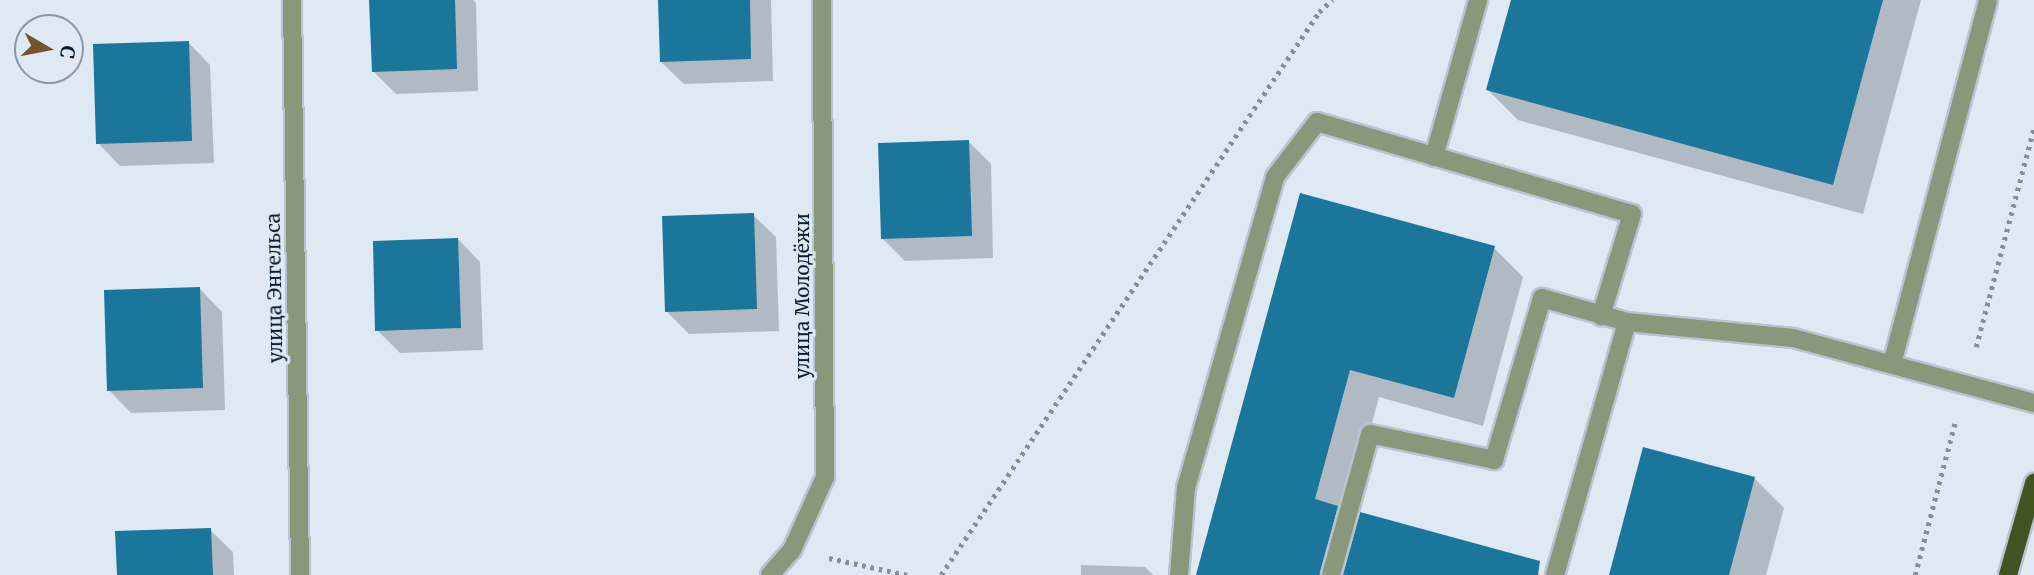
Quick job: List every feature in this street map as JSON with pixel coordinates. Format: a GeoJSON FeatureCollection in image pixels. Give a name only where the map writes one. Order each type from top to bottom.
{"type":"FeatureCollection","features":[{"type":"Feature","properties":{"kind":"main road"},"geometry":{"type":"LineString","coordinates":[[2008,575],[2034,483]]}},
{"type":"Feature","properties":{"kind":"street","name":"улица Энгельса"},"geometry":{"type":"LineString","coordinates":[[292,0],[300,575]]}},
{"type":"Feature","properties":{"kind":"street","name":"улица Молодёжи"},"geometry":{"type":"LineString","coordinates":[[770,575],[792,550],[825,477],[822,0]]}},
{"type":"Feature","properties":{"kind":"street"},"geometry":{"type":"LineString","coordinates":[[1434,157],[1478,0]]}},
{"type":"Feature","properties":{"kind":"street"},"geometry":{"type":"LineString","coordinates":[[1892,365],[1988,0]]}},
{"type":"Feature","properties":{"kind":"street"},"geometry":{"type":"LineString","coordinates":[[1178,575],[1186,488],[1275,177],[1317,122],[1632,214],[1601,316]]}},
{"type":"Feature","properties":{"kind":"street"},"geometry":{"type":"LineString","coordinates":[[1331,575],[1370,434],[1494,460],[1542,298],[1627,322],[1793,338],[2034,403]]}},
{"type":"Feature","properties":{"kind":"street"},"geometry":{"type":"LineString","coordinates":[[1555,575],[1627,322]]}},
{"type":"Feature","properties":{"kind":"path"},"geometry":{"type":"LineString","coordinates":[[941,575],[1319,12],[1332,0]]}},
{"type":"Feature","properties":{"kind":"path"},"geometry":{"type":"LineString","coordinates":[[792,550],[907,575]]}},
{"type":"Feature","properties":{"kind":"building"},"geometry":{"type":"Polygon","coordinates":[[[369,0],[455,0],[457,69],[372,72],[369,0]]]}},
{"type":"Feature","properties":{"kind":"building"},"geometry":{"type":"Polygon","coordinates":[[[658,0],[750,0],[751,59],[660,62],[658,0]]]}},
{"type":"Feature","properties":{"kind":"building"},"geometry":{"type":"Polygon","coordinates":[[[1511,0],[1883,0],[1833,185],[1486,90],[1511,0]]]}},
{"type":"Feature","properties":{"kind":"building"},"geometry":{"type":"Polygon","coordinates":[[[189,41],[192,141],[96,144],[93,44],[189,41]]]}},
{"type":"Feature","properties":{"kind":"building"},"geometry":{"type":"Polygon","coordinates":[[[969,140],[972,236],[881,239],[878,143],[969,140]]]}},
{"type":"Feature","properties":{"kind":"building"},"geometry":{"type":"Polygon","coordinates":[[[1300,193],[1495,246],[1454,398],[1350,370],[1315,499],[1338,506],[1320,575],[1196,575],[1300,193]]]}},
{"type":"Feature","properties":{"kind":"building"},"geometry":{"type":"Polygon","coordinates":[[[754,213],[757,309],[665,312],[662,216],[754,213]]]}},
{"type":"Feature","properties":{"kind":"building"},"geometry":{"type":"Polygon","coordinates":[[[458,238],[461,328],[375,331],[373,241],[458,238]]]}},
{"type":"Feature","properties":{"kind":"building"},"geometry":{"type":"Polygon","coordinates":[[[200,287],[203,388],[107,391],[104,290],[200,287]]]}},
{"type":"Feature","properties":{"kind":"building"},"geometry":{"type":"Polygon","coordinates":[[[1643,447],[1755,477],[1729,575],[1609,575],[1643,447]]]}},
{"type":"Feature","properties":{"kind":"building"},"geometry":{"type":"Polygon","coordinates":[[[1360,512],[1540,561],[1538,575],[1343,575],[1360,512]]]}},
{"type":"Feature","properties":{"kind":"building"},"geometry":{"type":"Polygon","coordinates":[[[211,528],[213,575],[117,575],[115,531],[211,528]]]}}]}
